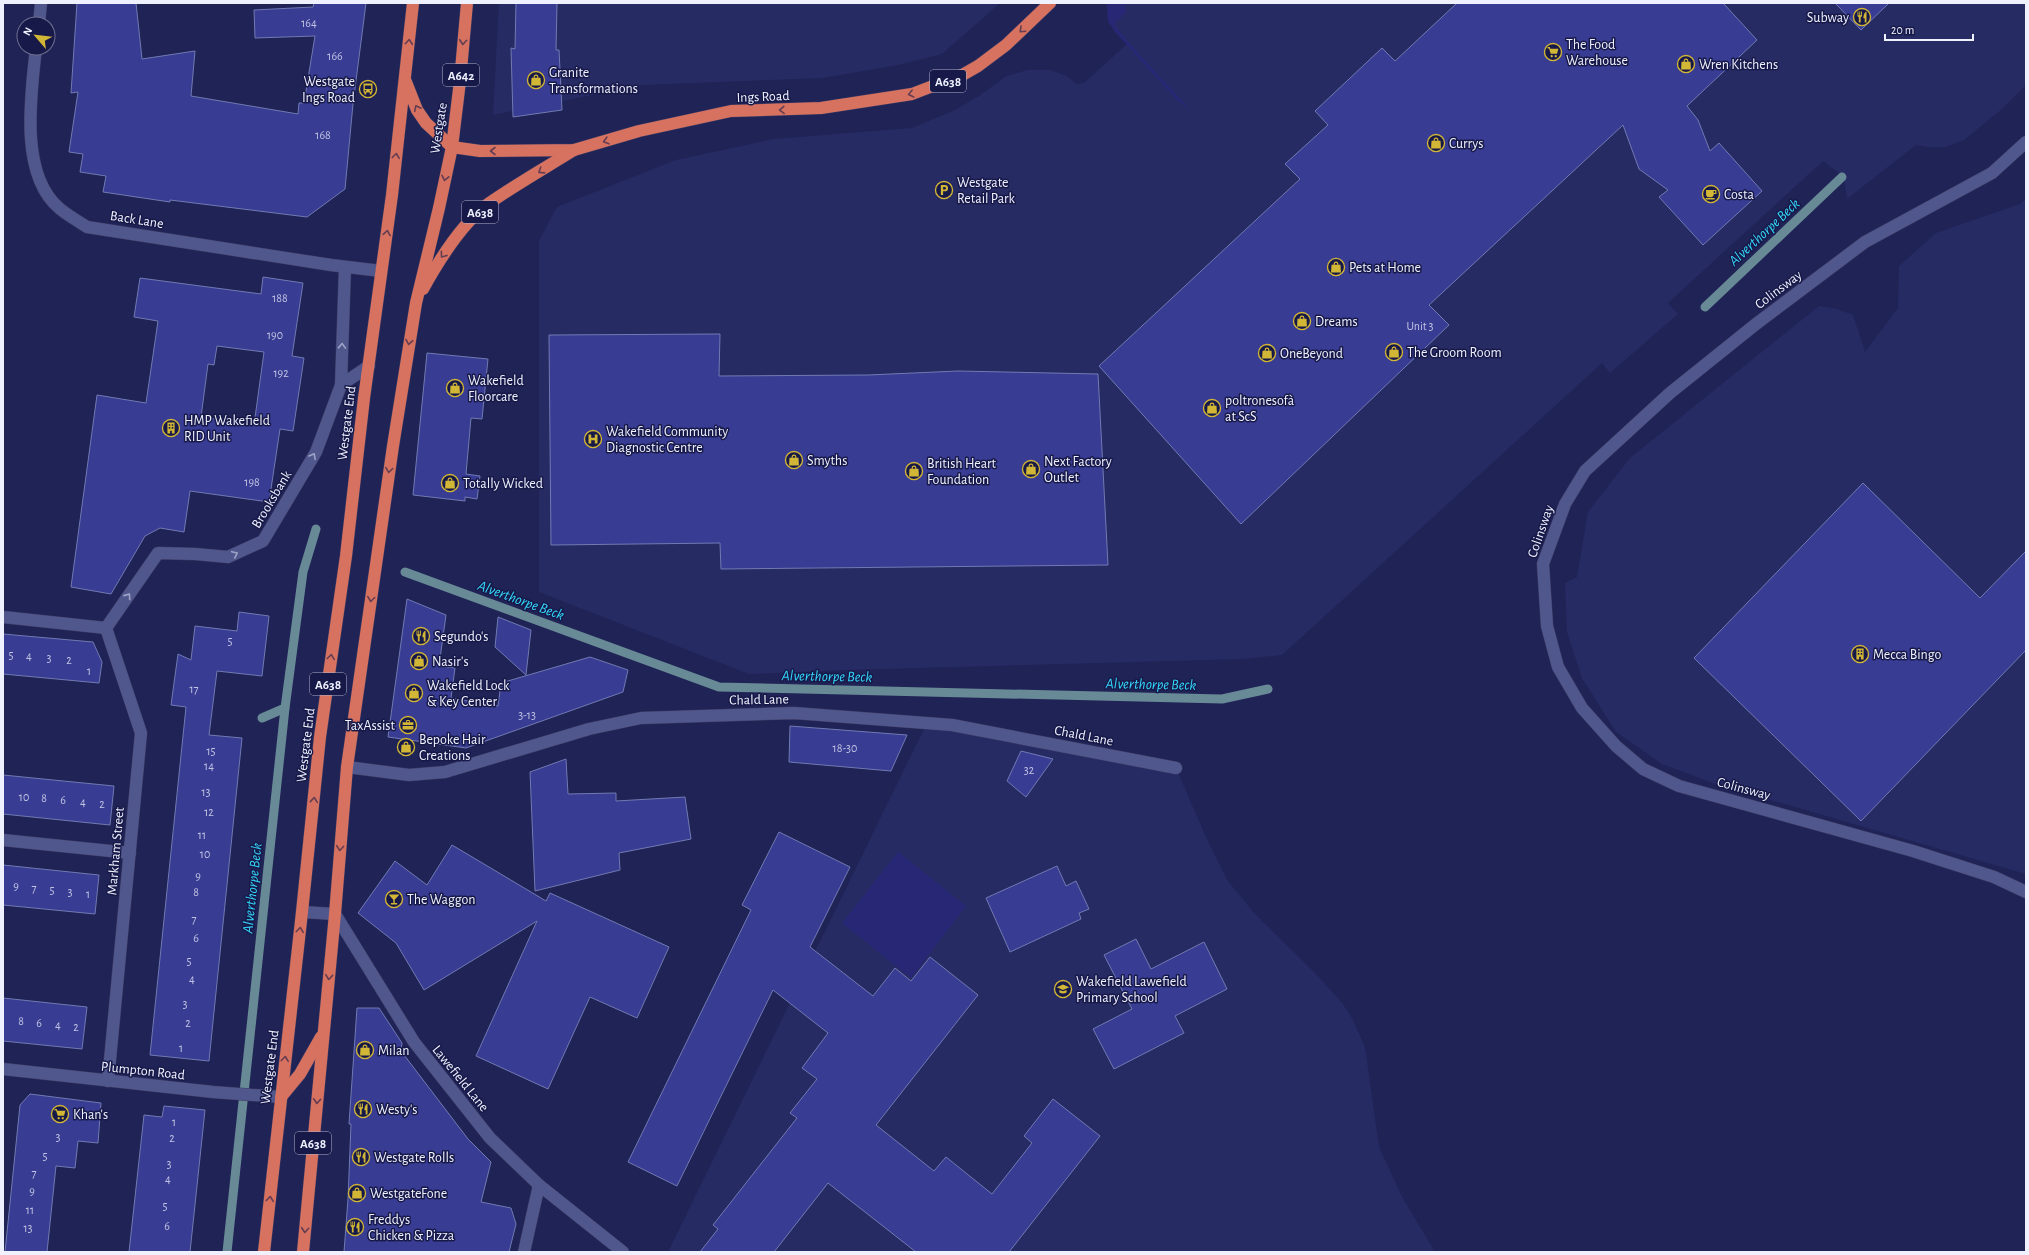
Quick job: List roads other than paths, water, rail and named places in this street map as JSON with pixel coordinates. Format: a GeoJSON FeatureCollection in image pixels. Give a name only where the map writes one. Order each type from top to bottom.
{"type":"FeatureCollection","features":[{"type":"Feature","properties":{"kind":"highway","name":"A638"},"geometry":{"type":"LineString","coordinates":[[413,3],[406,80],[417,110],[426,123],[452,147]]}},
{"type":"Feature","properties":{"kind":"highway","name":"Westgate"},"geometry":{"type":"LineString","coordinates":[[416,303],[452,147],[467,3]]}},
{"type":"Feature","properties":{"kind":"highway","name":"Ings Road"},"geometry":{"type":"LineString","coordinates":[[452,147],[480,151],[574,150],[639,131],[731,111],[821,108],[912,94],[964,74],[978,66],[1006,45],[1050,3]]}},
{"type":"Feature","properties":{"kind":"highway","name":"Westgate End"},"geometry":{"type":"LineString","coordinates":[[264,1252],[276,1097],[302,912],[320,737],[346,556],[368,366],[406,80]]}},
{"type":"Feature","properties":{"kind":"highway","name":"A638"},"geometry":{"type":"LineString","coordinates":[[303,1252],[335,914],[347,767],[393,446],[416,303],[441,258],[470,221],[487,205],[574,150]]}},
{"type":"Feature","properties":{"kind":"highway","name":"A638"},"geometry":{"type":"LineString","coordinates":[[276,1097],[300,1074],[323,1034]]}},
{"type":"Feature","properties":{"kind":"street"},"geometry":{"type":"LineString","coordinates":[[40,16],[41,3]]}},
{"type":"Feature","properties":{"kind":"street","name":"Back Lane"},"geometry":{"type":"LineString","coordinates":[[35,56],[32,90],[33,159],[41,185],[58,208],[87,227],[345,267],[381,271]]}},
{"type":"Feature","properties":{"kind":"street","name":"Colinsway"},"geometry":{"type":"LineString","coordinates":[[2026,142],[1992,173],[1865,242],[1756,324],[1670,393],[1585,471],[1564,504],[1543,564],[1547,626],[1558,667],[1582,708],[1616,746],[1643,770],[1679,786],[1921,853],[1994,877],[2026,892]]}},
{"type":"Feature","properties":{"kind":"street","name":"Westgate End"},"geometry":{"type":"LineString","coordinates":[[341,385],[345,267]]}},
{"type":"Feature","properties":{"kind":"street"},"geometry":{"type":"LineString","coordinates":[[341,385],[368,366]]}},
{"type":"Feature","properties":{"kind":"street","name":"Brooksbank"},"geometry":{"type":"LineString","coordinates":[[106,628],[158,553],[228,557],[263,541],[316,452],[341,385]]}},
{"type":"Feature","properties":{"kind":"street"},"geometry":{"type":"LineString","coordinates":[[3,617],[106,628]]}},
{"type":"Feature","properties":{"kind":"street","name":"Markham Street"},"geometry":{"type":"LineString","coordinates":[[106,628],[141,733],[108,1081]]}},
{"type":"Feature","properties":{"kind":"street","name":"Chald Lane"},"geometry":{"type":"LineString","coordinates":[[347,767],[409,775],[445,772],[589,729],[641,718],[794,713],[952,725],[1176,768]]}},
{"type":"Feature","properties":{"kind":"street"},"geometry":{"type":"LineString","coordinates":[[3,840],[130,853]]}},
{"type":"Feature","properties":{"kind":"street"},"geometry":{"type":"LineString","coordinates":[[302,912],[335,914]]}},
{"type":"Feature","properties":{"kind":"street","name":"Lawefield Lane"},"geometry":{"type":"LineString","coordinates":[[335,914],[414,1042],[490,1138],[539,1185],[623,1252]]}},
{"type":"Feature","properties":{"kind":"street","name":"Plumpton Road"},"geometry":{"type":"LineString","coordinates":[[3,1070],[213,1092],[276,1097]]}},
{"type":"Feature","properties":{"kind":"street"},"geometry":{"type":"LineString","coordinates":[[524,1252],[539,1185]]}},
{"type":"Feature","properties":{"kind":"waterway","name":"Alverthorpe Beck"},"geometry":{"type":"LineString","coordinates":[[1705,307],[1842,177]]}},
{"type":"Feature","properties":{"kind":"waterway","name":"Alverthorpe Beck"},"geometry":{"type":"LineString","coordinates":[[227,1252],[285,708],[303,572],[316,529]]}},
{"type":"Feature","properties":{"kind":"waterway","name":"Alverthorpe Beck"},"geometry":{"type":"LineString","coordinates":[[405,572],[719,687],[1222,699],[1268,689]]}},
{"type":"Feature","properties":{"kind":"waterway"},"geometry":{"type":"LineString","coordinates":[[262,718],[285,708]]}},
{"type":"Feature","properties":{"kind":"place","name":"Subway"},"geometry":{"type":"Point","coordinates":[1862,17]}},
{"type":"Feature","properties":{"kind":"place","name":"The Food Warehouse"},"geometry":{"type":"Point","coordinates":[1553,52]}},
{"type":"Feature","properties":{"kind":"place","name":"Wren Kitchens"},"geometry":{"type":"Point","coordinates":[1686,64]}},
{"type":"Feature","properties":{"kind":"place","name":"Granite Transformations"},"geometry":{"type":"Point","coordinates":[536,80]}},
{"type":"Feature","properties":{"kind":"place","name":"Westgate Ings Road"},"geometry":{"type":"Point","coordinates":[368,89]}},
{"type":"Feature","properties":{"kind":"place","name":"Currys"},"geometry":{"type":"Point","coordinates":[1436,143]}},
{"type":"Feature","properties":{"kind":"place","name":"Westgate Retail Park"},"geometry":{"type":"Point","coordinates":[944,190]}},
{"type":"Feature","properties":{"kind":"place","name":"Costa"},"geometry":{"type":"Point","coordinates":[1711,194]}},
{"type":"Feature","properties":{"kind":"place","name":"Pets at Home"},"geometry":{"type":"Point","coordinates":[1336,267]}},
{"type":"Feature","properties":{"kind":"place","name":"Dreams"},"geometry":{"type":"Point","coordinates":[1302,321]}},
{"type":"Feature","properties":{"kind":"place","name":"The Groom Room"},"geometry":{"type":"Point","coordinates":[1394,352]}},
{"type":"Feature","properties":{"kind":"place","name":"OneBeyond"},"geometry":{"type":"Point","coordinates":[1267,353]}},
{"type":"Feature","properties":{"kind":"place","name":"Wakefield Floorcare"},"geometry":{"type":"Point","coordinates":[455,388]}},
{"type":"Feature","properties":{"kind":"place","name":"poltronesofà at ScS"},"geometry":{"type":"Point","coordinates":[1212,408]}},
{"type":"Feature","properties":{"kind":"place","name":"HMP Wakefield RID Unit"},"geometry":{"type":"Point","coordinates":[171,428]}},
{"type":"Feature","properties":{"kind":"place","name":"Wakefield Community Diagnostic Centre"},"geometry":{"type":"Point","coordinates":[593,439]}},
{"type":"Feature","properties":{"kind":"place","name":"Smyths"},"geometry":{"type":"Point","coordinates":[794,460]}},
{"type":"Feature","properties":{"kind":"place","name":"Next Factory Outlet"},"geometry":{"type":"Point","coordinates":[1031,469]}},
{"type":"Feature","properties":{"kind":"place","name":"British Heart Foundation"},"geometry":{"type":"Point","coordinates":[914,471]}},
{"type":"Feature","properties":{"kind":"place","name":"Totally Wicked"},"geometry":{"type":"Point","coordinates":[450,483]}},
{"type":"Feature","properties":{"kind":"place","name":"Segundo's"},"geometry":{"type":"Point","coordinates":[421,636]}},
{"type":"Feature","properties":{"kind":"place","name":"Mecca Bingo"},"geometry":{"type":"Point","coordinates":[1860,654]}},
{"type":"Feature","properties":{"kind":"place","name":"Nasir's"},"geometry":{"type":"Point","coordinates":[419,661]}},
{"type":"Feature","properties":{"kind":"place","name":"Wakefield Lock & Key Center"},"geometry":{"type":"Point","coordinates":[414,693]}},
{"type":"Feature","properties":{"kind":"place","name":"TaxAssist"},"geometry":{"type":"Point","coordinates":[408,725]}},
{"type":"Feature","properties":{"kind":"place","name":"Bepoke Hair Creations"},"geometry":{"type":"Point","coordinates":[406,747]}},
{"type":"Feature","properties":{"kind":"place","name":"The Waggon"},"geometry":{"type":"Point","coordinates":[394,899]}},
{"type":"Feature","properties":{"kind":"place","name":"Wakefield Lawefield Primary School"},"geometry":{"type":"Point","coordinates":[1063,989]}},
{"type":"Feature","properties":{"kind":"place","name":"Milan"},"geometry":{"type":"Point","coordinates":[365,1050]}},
{"type":"Feature","properties":{"kind":"place","name":"Westy's"},"geometry":{"type":"Point","coordinates":[363,1109]}},
{"type":"Feature","properties":{"kind":"place","name":"Khan's"},"geometry":{"type":"Point","coordinates":[60,1114]}},
{"type":"Feature","properties":{"kind":"place","name":"Westgate Rolls"},"geometry":{"type":"Point","coordinates":[361,1157]}},
{"type":"Feature","properties":{"kind":"place","name":"WestgateFone"},"geometry":{"type":"Point","coordinates":[357,1193]}},
{"type":"Feature","properties":{"kind":"place","name":"Freddys Chicken & Pizza"},"geometry":{"type":"Point","coordinates":[355,1227]}}]}
